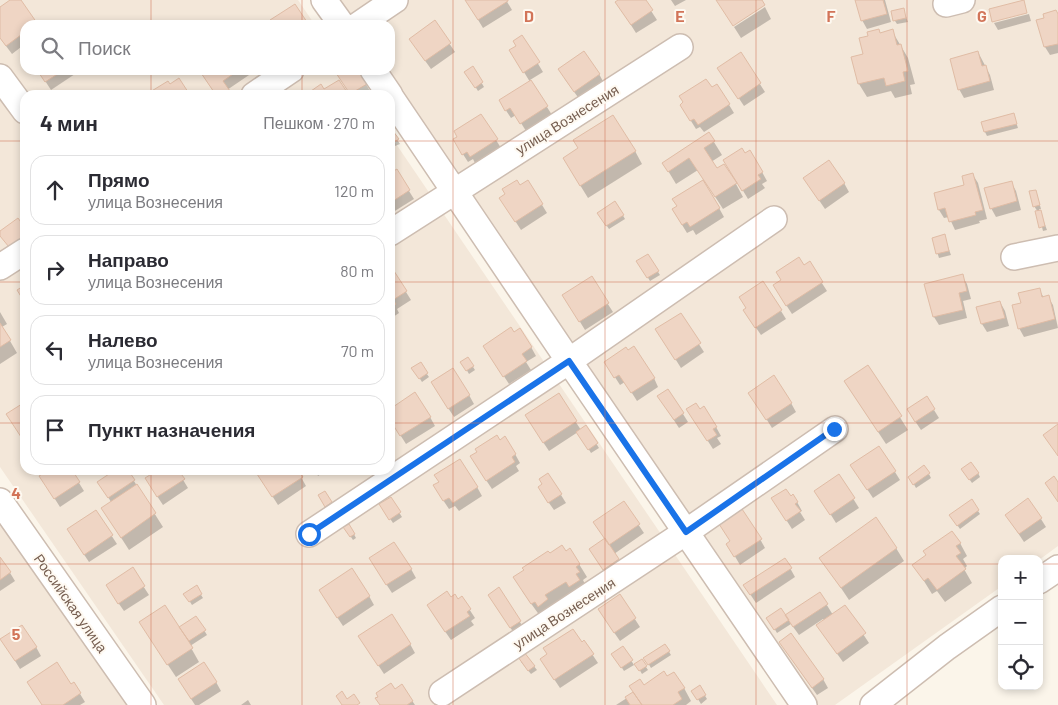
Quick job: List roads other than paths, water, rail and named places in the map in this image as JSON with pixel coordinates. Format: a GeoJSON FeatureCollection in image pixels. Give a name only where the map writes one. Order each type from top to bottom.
{"type":"FeatureCollection","features":[{"type":"Feature","properties":{"kind":"street"},"geometry":{"type":"LineString","coordinates":[[324,0],[338,20]]}},
{"type":"Feature","properties":{"kind":"street"},"geometry":{"type":"LineString","coordinates":[[365,20],[395,0]]}},
{"type":"Feature","properties":{"kind":"street","name":"улица Вознесения"},"geometry":{"type":"LineString","coordinates":[[395,230],[454,190],[680,48]]}},
{"type":"Feature","properties":{"kind":"street"},"geometry":{"type":"LineString","coordinates":[[261,90],[284,75]]}},
{"type":"Feature","properties":{"kind":"street"},"geometry":{"type":"LineString","coordinates":[[376,75],[387,90]]}},
{"type":"Feature","properties":{"kind":"street"},"geometry":{"type":"LineString","coordinates":[[0,77],[20,104]]}},
{"type":"Feature","properties":{"kind":"street"},"geometry":{"type":"LineString","coordinates":[[395,102],[804,705]]}},
{"type":"Feature","properties":{"kind":"street"},"geometry":{"type":"LineString","coordinates":[[309,534],[569,361],[774,219]]}},
{"type":"Feature","properties":{"kind":"street"},"geometry":{"type":"LineString","coordinates":[[1014,257],[1058,248]]}},
{"type":"Feature","properties":{"kind":"street"},"geometry":{"type":"LineString","coordinates":[[0,268],[20,254]]}},
{"type":"Feature","properties":{"kind":"street","name":"улица Вознесения"},"geometry":{"type":"LineString","coordinates":[[442,693],[686,532],[834,429]]}},
{"type":"Feature","properties":{"kind":"street","name":"Российская улица"},"geometry":{"type":"LineString","coordinates":[[0,501],[143,705]]}},
{"type":"Feature","properties":{"kind":"street"},"geometry":{"type":"LineString","coordinates":[[1043,578],[1058,568]]}},
{"type":"Feature","properties":{"kind":"street"},"geometry":{"type":"LineString","coordinates":[[872,705],[947,647],[998,611]]}}]}
